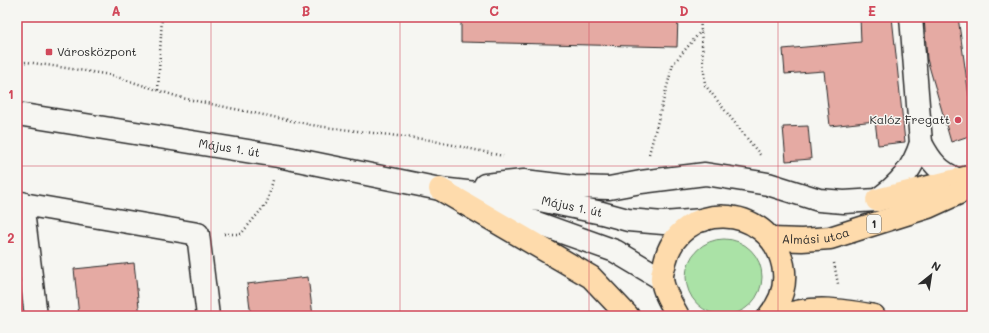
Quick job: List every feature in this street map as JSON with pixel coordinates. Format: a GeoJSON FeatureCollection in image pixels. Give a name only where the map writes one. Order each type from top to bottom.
{"type":"FeatureCollection","features":[{"type":"Feature","properties":{"kind":"main road"},"geometry":{"type":"LineString","coordinates":[[877,200],[895,187],[917,157],[921,143],[911,17]]}},
{"type":"Feature","properties":{"kind":"main road","name":"Május 1. út"},"geometry":{"type":"LineString","coordinates":[[17,114],[278,156],[440,189],[540,200],[602,212],[628,220],[663,223],[703,220]]}},
{"type":"Feature","properties":{"kind":"main road"},"geometry":{"type":"LineString","coordinates":[[921,143],[930,159],[945,174],[968,181]]}},
{"type":"Feature","properties":{"kind":"main road"},"geometry":{"type":"LineString","coordinates":[[440,189],[524,181],[574,187],[609,188],[641,182],[705,174],[768,184],[819,200],[844,202],[877,200],[968,181]]}},
{"type":"Feature","properties":{"kind":"main road","name":"Almási utca"},"geometry":{"type":"LineString","coordinates":[[771,238],[802,240],[830,238],[928,207],[968,181]]}},
{"type":"Feature","properties":{"kind":"main road"},"geometry":{"type":"LineString","coordinates":[[440,189],[591,277],[628,316]]}},
{"type":"Feature","properties":{"kind":"main road","name":"Május 1. út"},"geometry":{"type":"LineString","coordinates":[[440,189],[615,251],[662,279]]}},
{"type":"Feature","properties":{"kind":"main road"},"geometry":{"type":"LineString","coordinates":[[36,316],[19,203],[198,234],[208,316]]}},
{"type":"Feature","properties":{"kind":"main road"},"geometry":{"type":"LineString","coordinates":[[678,316],[667,296],[662,279],[667,256],[675,241],[688,228],[703,220],[721,216],[740,218],[757,226],[771,238],[780,254],[784,272],[783,291],[776,308],[769,316]]}},
{"type":"Feature","properties":{"kind":"main road"},"geometry":{"type":"LineString","coordinates":[[781,316],[799,310],[811,309],[842,310],[874,316]]}},
{"type":"Feature","properties":{"kind":"path"},"geometry":{"type":"LineString","coordinates":[[158,90],[162,17]]}},
{"type":"Feature","properties":{"kind":"path"},"geometry":{"type":"LineString","coordinates":[[700,17],[705,85],[765,162]]}},
{"type":"Feature","properties":{"kind":"path"},"geometry":{"type":"LineString","coordinates":[[17,63],[27,62],[111,75],[182,98],[317,126],[430,140],[508,157]]}},
{"type":"Feature","properties":{"kind":"path"},"geometry":{"type":"LineString","coordinates":[[198,234],[241,234],[267,203],[278,156]]}},
{"type":"Feature","properties":{"kind":"green space"},"geometry":{"type":"Polygon","coordinates":[[[724,239],[738,242],[751,250],[759,263],[762,277],[759,291],[751,304],[738,312],[724,315],[710,312],[697,304],[689,291],[686,277],[689,263],[697,250],[710,242],[724,239]]]}},
{"type":"Feature","properties":{"kind":"building"},"geometry":{"type":"Polygon","coordinates":[[[461,17],[678,17],[677,47],[461,42],[461,17]]]}},
{"type":"Feature","properties":{"kind":"building"},"geometry":{"type":"Polygon","coordinates":[[[860,17],[892,17],[905,142],[878,145],[875,121],[830,126],[824,71],[785,74],[783,49],[861,42],[860,17]]]}},
{"type":"Feature","properties":{"kind":"building"},"geometry":{"type":"Polygon","coordinates":[[[924,17],[958,17],[969,96],[972,95],[972,135],[951,142],[927,59],[924,17]]]}},
{"type":"Feature","properties":{"kind":"building"},"geometry":{"type":"Polygon","coordinates":[[[808,126],[811,159],[786,161],[783,127],[808,126]]]}},
{"type":"Feature","properties":{"kind":"building"},"geometry":{"type":"Polygon","coordinates":[[[134,263],[140,316],[79,316],[74,269],[134,263]]]}},
{"type":"Feature","properties":{"kind":"building"},"geometry":{"type":"Polygon","coordinates":[[[308,277],[313,316],[251,316],[247,284],[308,277]]]}},
{"type":"Feature","properties":{"kind":"place","name":"Városközpont"},"geometry":{"type":"Point","coordinates":[49,52]}},
{"type":"Feature","properties":{"kind":"place","name":"Kalóz Fregatt"},"geometry":{"type":"Point","coordinates":[958,120]}}]}
